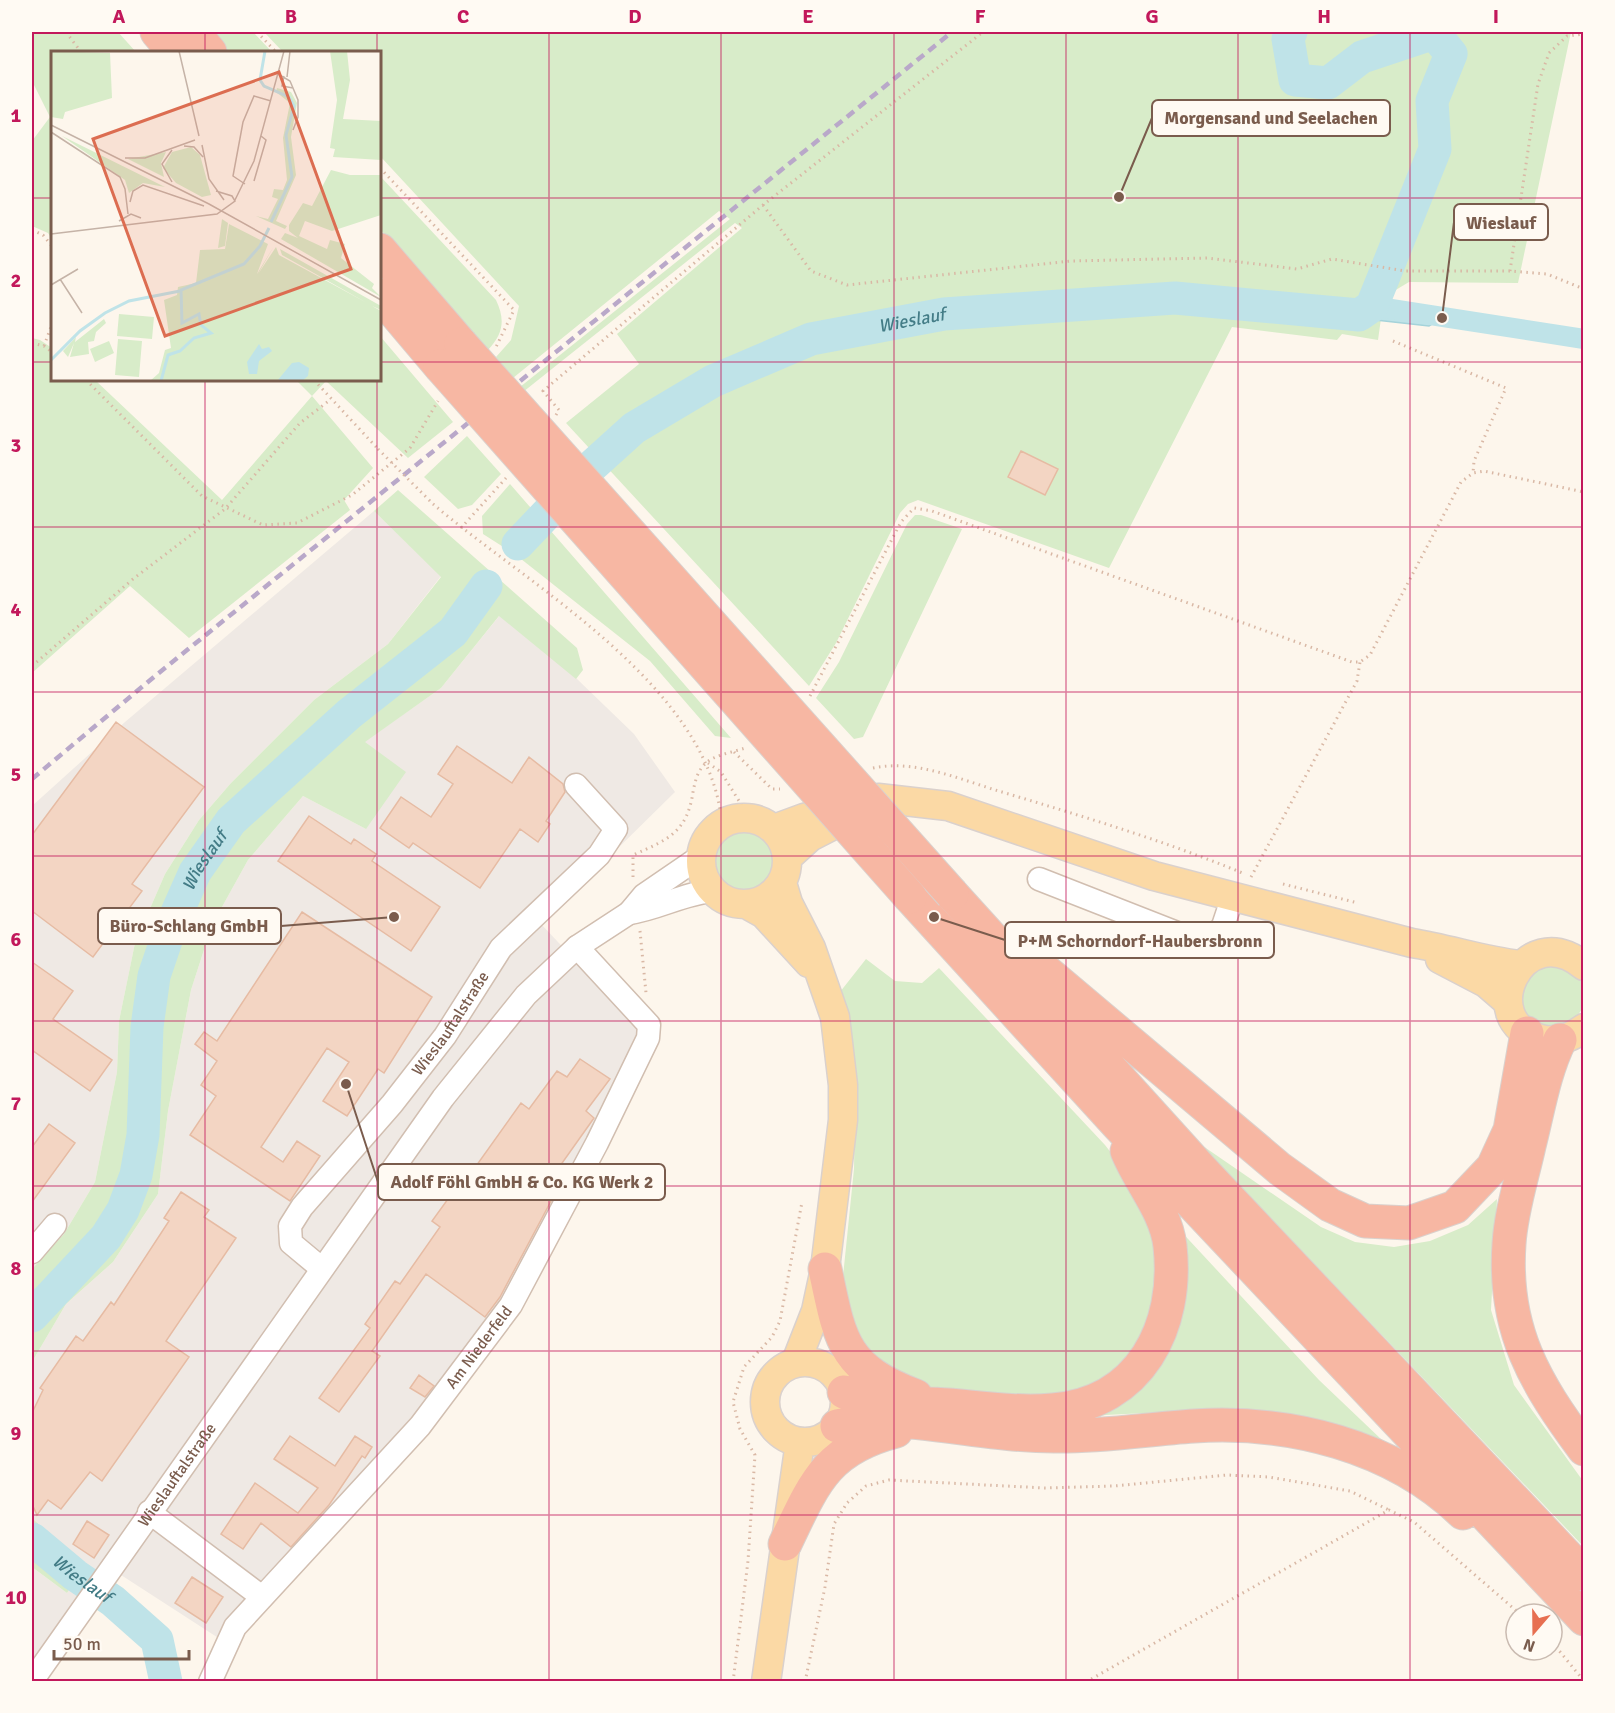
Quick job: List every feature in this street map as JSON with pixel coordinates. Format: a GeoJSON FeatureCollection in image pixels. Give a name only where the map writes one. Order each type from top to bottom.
{"type":"FeatureCollection","features":[{"type":"Feature","properties":{"kind":"highway"},"geometry":{"type":"LineString","coordinates":[[157,32],[173,51]]}},
{"type":"Feature","properties":{"kind":"highway"},"geometry":{"type":"LineString","coordinates":[[193,32],[209,51]]}},
{"type":"Feature","properties":{"kind":"highway"},"geometry":{"type":"LineString","coordinates":[[381,251],[459,364],[717,682],[1069,1027],[1330,1205],[1365,1221],[1409,1223],[1455,1208],[1493,1167],[1510,1130],[1527,1033]]}},
{"type":"Feature","properties":{"kind":"highway"},"geometry":{"type":"LineString","coordinates":[[381,296],[459,364],[952,894],[1069,1027],[1584,1574]]}},
{"type":"Feature","properties":{"kind":"highway"},"geometry":{"type":"LineString","coordinates":[[837,1426],[939,1415],[1054,1410],[1083,1405],[1110,1394],[1132,1376],[1148,1356],[1169,1308],[1172,1277],[1170,1244],[1162,1217],[1130,1159],[1117,1124],[1069,1027]]}},
{"type":"Feature","properties":{"kind":"highway"},"geometry":{"type":"LineString","coordinates":[[1572,1034],[1554,1051],[1537,1113],[1515,1205],[1509,1242],[1508,1277],[1521,1347],[1537,1379],[1584,1449]]}},
{"type":"Feature","properties":{"kind":"highway"},"geometry":{"type":"LineString","coordinates":[[1117,1124],[1584,1619]]}},
{"type":"Feature","properties":{"kind":"highway"},"geometry":{"type":"LineString","coordinates":[[825,1269],[837,1325],[848,1350],[866,1371],[939,1415]]}},
{"type":"Feature","properties":{"kind":"highway"},"geometry":{"type":"LineString","coordinates":[[836,1379],[879,1402],[1055,1436],[1196,1426],[1268,1427],[1336,1439],[1392,1465],[1448,1498],[1502,1551],[1540,1572]]}},
{"type":"Feature","properties":{"kind":"highway"},"geometry":{"type":"LineString","coordinates":[[785,1544],[814,1484],[846,1450],[867,1439],[913,1427],[939,1415]]}},
{"type":"Feature","properties":{"kind":"main road"},"geometry":{"type":"LineString","coordinates":[[748,823],[804,818],[878,798],[905,803],[948,806],[1110,864],[1242,886],[1412,943],[1455,950],[1494,962],[1520,965]]}},
{"type":"Feature","properties":{"kind":"main road"},"geometry":{"type":"LineString","coordinates":[[746,904],[771,895],[785,870],[810,837],[843,819],[905,803]]}},
{"type":"Feature","properties":{"kind":"main road"},"geometry":{"type":"LineString","coordinates":[[748,823],[784,843],[788,903],[811,948],[835,1017],[843,1085],[843,1120],[825,1269],[816,1311],[796,1362]]}},
{"type":"Feature","properties":{"kind":"main road","name":"Wieslauftalstraße"},"geometry":{"type":"LineString","coordinates":[[701,856],[705,843],[748,823]]}},
{"type":"Feature","properties":{"kind":"main road"},"geometry":{"type":"LineString","coordinates":[[701,856],[702,870],[713,891],[734,903],[746,904],[764,914],[796,952],[820,972]]}},
{"type":"Feature","properties":{"kind":"main road"},"geometry":{"type":"LineString","coordinates":[[1412,943],[1486,983],[1508,1002],[1518,1025],[1527,1033],[1548,1041],[1572,1034]]}},
{"type":"Feature","properties":{"kind":"main road"},"geometry":{"type":"LineString","coordinates":[[1508,1002],[1510,982],[1520,965],[1538,955],[1558,953],[1572,957],[1584,966]]}},
{"type":"Feature","properties":{"kind":"main road"},"geometry":{"type":"LineString","coordinates":[[816,1311],[836,1379],[843,1415],[837,1426],[821,1439],[800,1442],[777,1432],[767,1416],[764,1397],[774,1374],[796,1362],[812,1361],[836,1379]]}},
{"type":"Feature","properties":{"kind":"main road"},"geometry":{"type":"LineString","coordinates":[[766,1682],[800,1442]]}},
{"type":"Feature","properties":{"kind":"street"},"geometry":{"type":"LineString","coordinates":[[681,616],[782,729]]}},
{"type":"Feature","properties":{"kind":"street","name":"Wieslauftalstraße"},"geometry":{"type":"LineString","coordinates":[[321,1268],[291,1243],[290,1226],[302,1207],[392,1104],[445,1036],[501,948],[599,855],[616,829],[576,785]]}},
{"type":"Feature","properties":{"kind":"street","name":"Wieslauftalstraße"},"geometry":{"type":"LineString","coordinates":[[634,922],[644,895],[701,856]]}},
{"type":"Feature","properties":{"kind":"street"},"geometry":{"type":"LineString","coordinates":[[1039,879],[1182,934],[1204,939],[1222,928],[1242,886]]}},
{"type":"Feature","properties":{"kind":"street","name":"Wieslauftalstraße"},"geometry":{"type":"LineString","coordinates":[[32,1681],[443,1098],[526,995],[577,947],[634,922],[649,910],[697,892],[713,891]]}},
{"type":"Feature","properties":{"kind":"street"},"geometry":{"type":"LineString","coordinates":[[577,947],[649,1025]]}},
{"type":"Feature","properties":{"kind":"street","name":"Am Niederfeld"},"geometry":{"type":"LineString","coordinates":[[210,1682],[235,1627],[420,1426],[511,1305],[597,1143],[648,1038],[649,1025]]}},
{"type":"Feature","properties":{"kind":"street"},"geometry":{"type":"LineString","coordinates":[[32,1252],[55,1225]]}},
{"type":"Feature","properties":{"kind":"street"},"geometry":{"type":"LineString","coordinates":[[149,1512],[262,1597]]}},
{"type":"Feature","properties":{"kind":"path"},"geometry":{"type":"LineString","coordinates":[[66,32],[80,51]]}},
{"type":"Feature","properties":{"kind":"path"},"geometry":{"type":"LineString","coordinates":[[257,32],[275,51]]}},
{"type":"Feature","properties":{"kind":"path"},"geometry":{"type":"LineString","coordinates":[[555,416],[559,410],[543,391],[763,205],[983,32]]}},
{"type":"Feature","properties":{"kind":"path"},"geometry":{"type":"LineString","coordinates":[[1510,271],[1538,84],[1549,53],[1566,36],[1584,34]]}},
{"type":"Feature","properties":{"kind":"path"},"geometry":{"type":"LineString","coordinates":[[87,381],[202,496],[225,509],[263,525],[297,523],[352,495],[410,448],[459,364],[499,344],[514,310],[381,169]]}},
{"type":"Feature","properties":{"kind":"path"},"geometry":{"type":"LineString","coordinates":[[763,205],[811,271],[847,285],[1071,261],[1207,258],[1297,269],[1332,259],[1405,271],[1510,271],[1547,274],[1584,289]]}},
{"type":"Feature","properties":{"kind":"path"},"geometry":{"type":"LineString","coordinates":[[32,230],[43,236],[51,245]]}},
{"type":"Feature","properties":{"kind":"path"},"geometry":{"type":"LineString","coordinates":[[44,346],[51,327]]}},
{"type":"Feature","properties":{"kind":"path"},"geometry":{"type":"LineString","coordinates":[[1393,341],[1506,388],[1474,461],[1473,473]]}},
{"type":"Feature","properties":{"kind":"path"},"geometry":{"type":"LineString","coordinates":[[32,343],[44,346],[51,351]]}},
{"type":"Feature","properties":{"kind":"path"},"geometry":{"type":"LineString","coordinates":[[315,381],[330,400],[433,504],[605,640],[641,672],[706,762],[720,808],[748,823]]}},
{"type":"Feature","properties":{"kind":"path"},"geometry":{"type":"LineString","coordinates":[[32,666],[133,579],[225,509],[300,423],[330,400]]}},
{"type":"Feature","properties":{"kind":"path"},"geometry":{"type":"LineString","coordinates":[[807,700],[841,641],[901,522],[914,508],[943,515],[1352,662],[1360,662],[1370,655],[1461,482],[1473,473],[1484,471],[1584,492]]}},
{"type":"Feature","properties":{"kind":"path"},"geometry":{"type":"LineString","coordinates":[[461,528],[508,476]]}},
{"type":"Feature","properties":{"kind":"path"},"geometry":{"type":"LineString","coordinates":[[1242,886],[1265,851],[1357,681],[1360,662]]}},
{"type":"Feature","properties":{"kind":"path"},"geometry":{"type":"LineString","coordinates":[[633,878],[633,855],[665,841],[679,830],[688,814],[694,780],[706,762],[753,745],[782,729]]}},
{"type":"Feature","properties":{"kind":"path"},"geometry":{"type":"LineString","coordinates":[[734,752],[772,789],[783,789]]}},
{"type":"Feature","properties":{"kind":"path"},"geometry":{"type":"LineString","coordinates":[[706,762],[721,772],[748,823]]}},
{"type":"Feature","properties":{"kind":"path"},"geometry":{"type":"LineString","coordinates":[[866,770],[903,765],[944,774],[1084,815],[1178,846],[1242,886]]}},
{"type":"Feature","properties":{"kind":"path"},"geometry":{"type":"LineString","coordinates":[[1242,886],[1262,879]]}},
{"type":"Feature","properties":{"kind":"path"},"geometry":{"type":"LineString","coordinates":[[1273,882],[1362,904]]}},
{"type":"Feature","properties":{"kind":"path"},"geometry":{"type":"LineString","coordinates":[[634,922],[649,1025]]}},
{"type":"Feature","properties":{"kind":"path"},"geometry":{"type":"LineString","coordinates":[[733,1682],[751,1530],[755,1455],[740,1429],[733,1402],[744,1367],[772,1337],[780,1321],[802,1202]]}},
{"type":"Feature","properties":{"kind":"path"},"geometry":{"type":"LineString","coordinates":[[805,1682],[825,1587],[834,1524],[847,1503],[866,1486],[889,1480],[1045,1488],[1114,1486],[1227,1475],[1269,1477],[1350,1491],[1414,1522],[1506,1602]]}},
{"type":"Feature","properties":{"kind":"path"},"geometry":{"type":"LineString","coordinates":[[1086,1682],[1389,1510]]}},
{"type":"Feature","properties":{"kind":"path"},"geometry":{"type":"LineString","coordinates":[[1564,1657],[1584,1681]]}},
{"type":"Feature","properties":{"kind":"shaded area"},"geometry":{"type":"Polygon","coordinates":[[[374,511],[441,576],[388,644],[314,700],[231,783],[199,820],[165,874],[135,943],[119,1021],[117,1072],[95,1182],[64,1234],[32,1269],[32,806],[125,722],[374,511]]]}},
{"type":"Feature","properties":{"kind":"shaded area"},"geometry":{"type":"Polygon","coordinates":[[[500,615],[576,678],[634,734],[675,792],[541,924],[642,1031],[552,1226],[426,1410],[223,1641],[121,1575],[46,1681],[32,1681],[32,1567],[67,1593],[85,1566],[32,1518],[32,1362],[66,1304],[113,1262],[158,1194],[168,1111],[191,990],[212,925],[248,860],[303,796],[366,829],[364,742],[441,688],[500,615]]]}},
{"type":"Feature","properties":{"kind":"green space"},"geometry":{"type":"Polygon","coordinates":[[[32,32],[118,32],[135,51],[51,51],[51,238],[48,233],[32,226],[32,141],[50,117],[32,81],[32,32]]]}},
{"type":"Feature","properties":{"kind":"green space"},"geometry":{"type":"Polygon","coordinates":[[[210,32],[253,32],[271,51],[227,51],[210,32]]]}},
{"type":"Feature","properties":{"kind":"green space"},"geometry":{"type":"Polygon","coordinates":[[[264,32],[1571,32],[1518,283],[1409,282],[1384,297],[1378,340],[1342,334],[1337,340],[1232,327],[1109,568],[918,500],[908,504],[900,513],[836,643],[809,686],[566,423],[639,364],[617,334],[742,228],[735,223],[523,392],[520,387],[730,219],[719,211],[513,378],[496,357],[511,340],[519,306],[381,157],[381,51],[282,51],[264,32]]]}},
{"type":"Feature","properties":{"kind":"green space"},"geometry":{"type":"Polygon","coordinates":[[[381,177],[496,300],[502,320],[500,332],[488,350],[381,230],[381,177]]]}},
{"type":"Feature","properties":{"kind":"green space"},"geometry":{"type":"Polygon","coordinates":[[[381,337],[453,422],[408,458],[326,381],[381,381],[381,337]]]}},
{"type":"Feature","properties":{"kind":"green space"},"geometry":{"type":"Polygon","coordinates":[[[32,338],[51,347],[51,381],[96,381],[222,500],[312,396],[373,468],[344,500],[350,510],[189,638],[130,586],[32,673],[32,338]]]}},
{"type":"Feature","properties":{"kind":"green space"},"geometry":{"type":"Polygon","coordinates":[[[297,381],[326,381],[312,396],[297,381]]]}},
{"type":"Feature","properties":{"kind":"green space"},"geometry":{"type":"Polygon","coordinates":[[[467,436],[501,474],[472,505],[458,509],[424,477],[467,436]]]}},
{"type":"Feature","properties":{"kind":"green space"},"geometry":{"type":"Polygon","coordinates":[[[510,484],[731,738],[715,736],[650,661],[516,555],[483,534],[482,516],[510,484]]]}},
{"type":"Feature","properties":{"kind":"green space"},"geometry":{"type":"Polygon","coordinates":[[[398,490],[577,648],[583,670],[576,679],[499,616],[441,688],[365,742],[406,772],[366,829],[303,796],[248,860],[212,925],[191,990],[168,1111],[158,1194],[113,1262],[66,1304],[32,1362],[32,1269],[64,1234],[95,1182],[117,1072],[119,1021],[135,943],[165,874],[199,820],[231,783],[314,700],[388,644],[441,577],[374,511],[398,490]]]}},
{"type":"Feature","properties":{"kind":"green space"},"geometry":{"type":"Polygon","coordinates":[[[915,515],[962,529],[863,737],[854,739],[816,698],[839,662],[907,524],[915,515]]]}},
{"type":"Feature","properties":{"kind":"green space"},"geometry":{"type":"Polygon","coordinates":[[[743,828],[756,830],[766,838],[774,848],[776,861],[774,874],[766,884],[756,892],[743,894],[730,892],[720,884],[712,874],[710,861],[712,848],[720,838],[730,830],[743,828]]]}},
{"type":"Feature","properties":{"kind":"green space"},"geometry":{"type":"Polygon","coordinates":[[[866,959],[895,981],[922,983],[939,968],[1105,1145],[1122,1167],[1158,1242],[1152,1325],[1106,1383],[1047,1398],[927,1389],[868,1364],[841,1296],[854,1169],[855,1101],[853,1048],[840,992],[866,959]]]}},
{"type":"Feature","properties":{"kind":"green space"},"geometry":{"type":"Polygon","coordinates":[[[1542,962],[1581,976],[1585,991],[1583,1005],[1577,1016],[1567,1024],[1556,1028],[1543,1028],[1532,1022],[1520,1005],[1520,986],[1542,962]]]}},
{"type":"Feature","properties":{"kind":"green space"},"geometry":{"type":"Polygon","coordinates":[[[1200,1144],[1321,1227],[1355,1242],[1394,1247],[1430,1241],[1468,1225],[1497,1199],[1491,1310],[1514,1385],[1583,1481],[1583,1546],[1200,1144]]]}},
{"type":"Feature","properties":{"kind":"green space"},"geometry":{"type":"Polygon","coordinates":[[[1176,1226],[1319,1380],[1403,1460],[1225,1409],[1106,1415],[1056,1423],[1141,1377],[1176,1226]]]}},
{"type":"Feature","properties":{"kind":"green space"},"geometry":{"type":"Polygon","coordinates":[[[32,1518],[85,1566],[67,1593],[32,1567],[32,1518]]]}},
{"type":"Feature","properties":{"kind":"water"},"geometry":{"type":"Polygon","coordinates":[[[1360,312],[1427,322],[1440,315],[1442,318],[1429,326],[1358,318],[1357,314],[1360,312]]]}},
{"type":"Feature","properties":{"kind":"building"},"geometry":{"type":"Polygon","coordinates":[[[1021,451],[1058,469],[1045,495],[1008,477],[1021,451]]]}},
{"type":"Feature","properties":{"kind":"building"},"geometry":{"type":"Polygon","coordinates":[[[116,722],[204,787],[132,884],[142,891],[93,957],[32,911],[32,835],[116,722]]]}},
{"type":"Feature","properties":{"kind":"building"},"geometry":{"type":"Polygon","coordinates":[[[457,746],[512,783],[529,757],[563,784],[565,792],[546,821],[550,824],[538,842],[520,829],[480,888],[413,843],[409,848],[380,828],[401,797],[431,817],[453,784],[438,774],[457,746]]]}},
{"type":"Feature","properties":{"kind":"building"},"geometry":{"type":"Polygon","coordinates":[[[309,816],[351,844],[354,839],[376,854],[372,861],[440,907],[411,951],[278,861],[309,816]]]}},
{"type":"Feature","properties":{"kind":"building"},"geometry":{"type":"Polygon","coordinates":[[[302,912],[432,997],[384,1073],[378,1069],[347,1116],[323,1101],[349,1062],[327,1048],[261,1147],[283,1162],[297,1141],[320,1156],[290,1201],[190,1135],[216,1096],[201,1085],[217,1061],[195,1044],[204,1032],[217,1041],[302,912]]]}},
{"type":"Feature","properties":{"kind":"building"},"geometry":{"type":"Polygon","coordinates":[[[32,962],[73,991],[53,1019],[112,1060],[90,1091],[32,1050],[32,962]]]}},
{"type":"Feature","properties":{"kind":"building"},"geometry":{"type":"Polygon","coordinates":[[[580,1059],[610,1079],[586,1111],[594,1118],[550,1180],[559,1186],[500,1297],[485,1317],[426,1274],[372,1351],[380,1356],[339,1412],[319,1398],[370,1328],[365,1324],[395,1281],[400,1284],[440,1227],[432,1221],[461,1181],[464,1183],[521,1103],[529,1109],[557,1071],[567,1077],[580,1059]]]}},
{"type":"Feature","properties":{"kind":"building"},"geometry":{"type":"Polygon","coordinates":[[[49,1124],[75,1143],[32,1202],[32,1147],[49,1124]]]}},
{"type":"Feature","properties":{"kind":"building"},"geometry":{"type":"Polygon","coordinates":[[[181,1192],[209,1210],[204,1217],[236,1238],[166,1341],[189,1357],[102,1481],[90,1472],[61,1509],[48,1500],[37,1515],[32,1504],[32,1413],[43,1390],[40,1388],[76,1336],[83,1341],[111,1302],[114,1305],[169,1221],[164,1218],[181,1192]]]}},
{"type":"Feature","properties":{"kind":"building"},"geometry":{"type":"Polygon","coordinates":[[[419,1375],[434,1386],[425,1397],[410,1388],[419,1375]]]}},
{"type":"Feature","properties":{"kind":"building"},"geometry":{"type":"Polygon","coordinates":[[[290,1436],[335,1466],[355,1436],[372,1447],[365,1458],[362,1456],[329,1505],[291,1547],[261,1523],[243,1549],[221,1534],[255,1483],[298,1513],[318,1488],[274,1459],[290,1436]]]}},
{"type":"Feature","properties":{"kind":"building"},"geometry":{"type":"Polygon","coordinates":[[[87,1521],[109,1535],[94,1558],[73,1544],[87,1521]]]}},
{"type":"Feature","properties":{"kind":"building"},"geometry":{"type":"Polygon","coordinates":[[[192,1577],[223,1597],[206,1623],[175,1603],[192,1577]]]}},
{"type":"Feature","properties":{"kind":"waterway","name":"Wieslauf"},"geometry":{"type":"LineString","coordinates":[[518,544],[592,466],[634,428],[713,381],[811,339],[944,314],[1175,298],[1359,315],[1372,306],[1435,149],[1432,101],[1451,54],[1434,33],[1362,57],[1328,83],[1295,80],[1288,39],[1291,32]]}},
{"type":"Feature","properties":{"kind":"waterway","name":"Wieslauf"},"geometry":{"type":"LineString","coordinates":[[1372,306],[1584,339]]}},
{"type":"Feature","properties":{"kind":"waterway","name":"Wieslauf"},"geometry":{"type":"LineString","coordinates":[[32,1316],[106,1237],[123,1210],[136,1175],[143,1135],[147,1027],[154,976],[171,926],[195,872],[231,821],[349,714],[453,632],[486,586]]}},
{"type":"Feature","properties":{"kind":"waterway","name":"Wieslauf"},"geometry":{"type":"LineString","coordinates":[[32,1539],[75,1575],[113,1601],[157,1640],[166,1682]]}},
{"type":"Feature","properties":{"kind":"railway"},"geometry":{"type":"LineString","coordinates":[[32,779],[155,676],[952,32]]}},
{"type":"Feature","properties":{"kind":"place","name":"Morgensand und Seelachen"},"geometry":{"type":"Point","coordinates":[1119,197]}},
{"type":"Feature","properties":{"kind":"place","name":"Wieslauf"},"geometry":{"type":"Point","coordinates":[1442,318]}},
{"type":"Feature","properties":{"kind":"place","name":"Büro-Schlang GmbH"},"geometry":{"type":"Point","coordinates":[394,917]}},
{"type":"Feature","properties":{"kind":"place","name":"P+M Schorndorf-Haubersbronn"},"geometry":{"type":"Point","coordinates":[934,917]}},
{"type":"Feature","properties":{"kind":"place","name":"Adolf Föhl GmbH & Co. KG Werk 2"},"geometry":{"type":"Point","coordinates":[346,1084]}}]}
